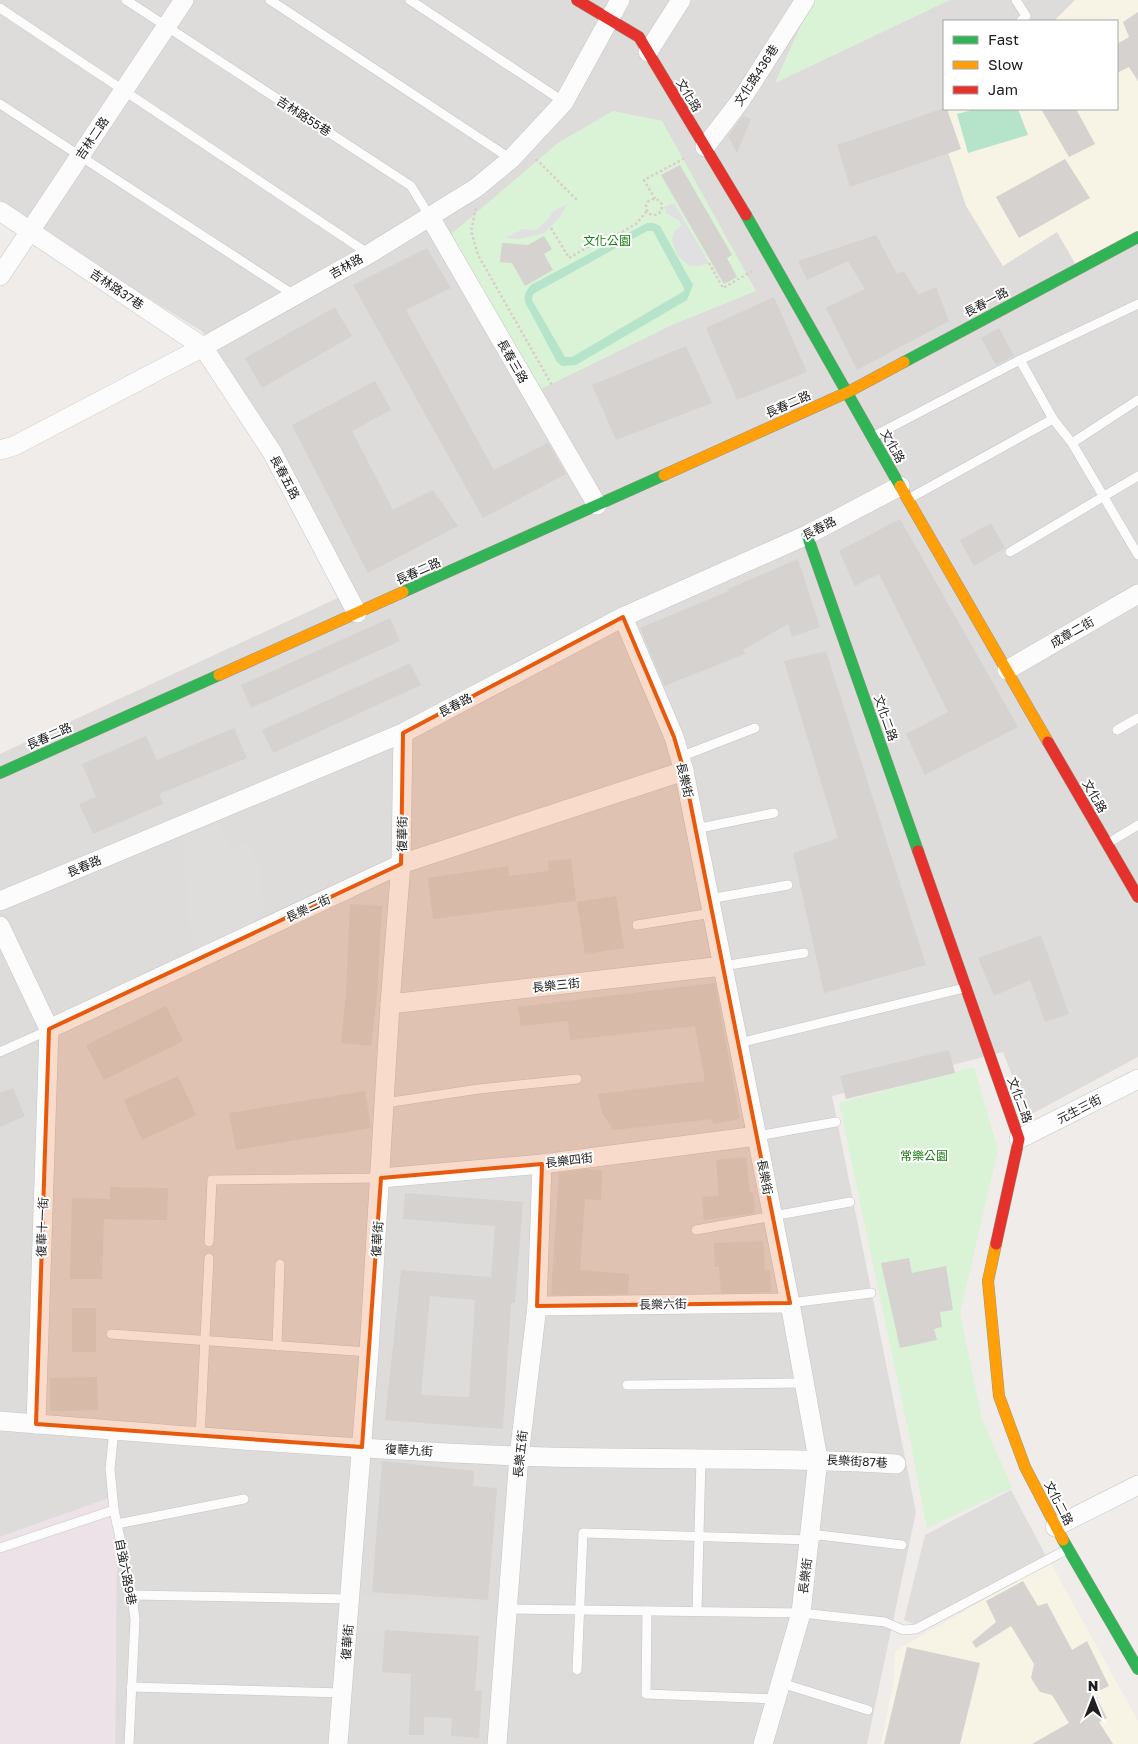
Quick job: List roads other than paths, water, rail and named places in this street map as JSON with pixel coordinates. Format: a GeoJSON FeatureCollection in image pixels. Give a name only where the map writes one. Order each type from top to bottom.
{"type":"FeatureCollection","features":[{"type":"Feature","properties":{"kind":"street","name":"吉林二路"},"geometry":{"type":"LineString","coordinates":[[0,276],[184,0]]}},
{"type":"Feature","properties":{"kind":"street","name":"文化路"},"geometry":{"type":"LineString","coordinates":[[577,0],[639,37],[848,392],[1138,897]]}},
{"type":"Feature","properties":{"kind":"street","name":"吉林路"},"geometry":{"type":"LineString","coordinates":[[0,450],[22,441],[203,347],[369,254],[476,188],[511,158],[564,102],[620,0]]}},
{"type":"Feature","properties":{"kind":"street"},"geometry":{"type":"LineString","coordinates":[[648,52],[681,0]]}},
{"type":"Feature","properties":{"kind":"street","name":"文化路436巷"},"geometry":{"type":"LineString","coordinates":[[704,147],[741,100],[805,0]]}},
{"type":"Feature","properties":{"kind":"street","name":"吉林路37巷"},"geometry":{"type":"LineString","coordinates":[[0,211],[203,347]]}},
{"type":"Feature","properties":{"kind":"street","name":"長春三路"},"geometry":{"type":"LineString","coordinates":[[430,217],[597,505]]}},
{"type":"Feature","properties":{"kind":"street","name":"長春一路"},"geometry":{"type":"LineString","coordinates":[[848,392],[1138,237]]}},
{"type":"Feature","properties":{"kind":"street","name":"長春五路"},"geometry":{"type":"LineString","coordinates":[[203,347],[272,452],[357,613]]}},
{"type":"Feature","properties":{"kind":"street","name":"長春二路"},"geometry":{"type":"LineString","coordinates":[[0,773],[848,392]]}},
{"type":"Feature","properties":{"kind":"street","name":"長春路"},"geometry":{"type":"LineString","coordinates":[[0,901],[403,732],[624,617],[904,492]]}},
{"type":"Feature","properties":{"kind":"street","name":"文化二路"},"geometry":{"type":"LineString","coordinates":[[807,535],[1019,1139],[988,1282],[999,1396],[1025,1467],[1055,1527],[1138,1669]]}},
{"type":"Feature","properties":{"kind":"street","name":"成章二街"},"geometry":{"type":"LineString","coordinates":[[1007,670],[1138,594]]}},
{"type":"Feature","properties":{"kind":"street","name":"長樂街"},"geometry":{"type":"LineString","coordinates":[[624,617],[674,737],[682,764],[790,1303],[818,1459],[801,1613],[763,1744]]}},
{"type":"Feature","properties":{"kind":"street","name":"復華街"},"geometry":{"type":"LineString","coordinates":[[338,1744],[381,1178],[390,1004],[401,864],[403,732]]}},
{"type":"Feature","properties":{"kind":"street","name":"長樂二街"},"geometry":{"type":"LineString","coordinates":[[49,1030],[401,864],[682,764]]}},
{"type":"Feature","properties":{"kind":"street"},"geometry":{"type":"LineString","coordinates":[[0,926],[49,1030]]}},
{"type":"Feature","properties":{"kind":"street","name":"長樂三街"},"geometry":{"type":"LineString","coordinates":[[390,1004],[723,966]]}},
{"type":"Feature","properties":{"kind":"street","name":"復華十一街"},"geometry":{"type":"LineString","coordinates":[[36,1424],[49,1030]]}},
{"type":"Feature","properties":{"kind":"street","name":"元生三街"},"geometry":{"type":"LineString","coordinates":[[1019,1139],[1138,1079]]}},
{"type":"Feature","properties":{"kind":"street","name":"長樂四街"},"geometry":{"type":"LineString","coordinates":[[381,1178],[542,1164],[756,1136]]}},
{"type":"Feature","properties":{"kind":"street","name":"長樂五街"},"geometry":{"type":"LineString","coordinates":[[497,1744],[519,1456],[537,1306],[542,1164]]}},
{"type":"Feature","properties":{"kind":"street","name":"長樂六街"},"geometry":{"type":"LineString","coordinates":[[537,1306],[790,1303]]}},
{"type":"Feature","properties":{"kind":"street","name":"復華九街"},"geometry":{"type":"LineString","coordinates":[[0,1421],[200,1437],[519,1456],[818,1459]]}},
{"type":"Feature","properties":{"kind":"street","name":"長樂街87巷"},"geometry":{"type":"LineString","coordinates":[[818,1459],[896,1464]]}},
{"type":"Feature","properties":{"kind":"street"},"geometry":{"type":"LineString","coordinates":[[1055,1527],[1138,1485]]}},
{"type":"Feature","properties":{"kind":"lane","name":"吉林路55巷"},"geometry":{"type":"LineString","coordinates":[[126,0],[411,186],[430,217]]}},
{"type":"Feature","properties":{"kind":"lane"},"geometry":{"type":"LineString","coordinates":[[270,0],[511,158]]}},
{"type":"Feature","properties":{"kind":"lane"},"geometry":{"type":"LineString","coordinates":[[410,0],[564,102]]}},
{"type":"Feature","properties":{"kind":"lane"},"geometry":{"type":"LineString","coordinates":[[570,0],[611,19]]}},
{"type":"Feature","properties":{"kind":"lane"},"geometry":{"type":"LineString","coordinates":[[1016,0],[1026,16],[1022,20]]}},
{"type":"Feature","properties":{"kind":"lane"},"geometry":{"type":"LineString","coordinates":[[0,8],[369,254]]}},
{"type":"Feature","properties":{"kind":"lane"},"geometry":{"type":"LineString","coordinates":[[0,104],[294,295]]}},
{"type":"Feature","properties":{"kind":"lane"},"geometry":{"type":"LineString","coordinates":[[873,437],[1020,360],[1138,304]]}},
{"type":"Feature","properties":{"kind":"lane"},"geometry":{"type":"LineString","coordinates":[[1020,360],[1053,420],[1072,442],[1138,555]]}},
{"type":"Feature","properties":{"kind":"lane"},"geometry":{"type":"LineString","coordinates":[[1072,442],[1138,400]]}},
{"type":"Feature","properties":{"kind":"lane"},"geometry":{"type":"LineString","coordinates":[[904,492],[1053,420]]}},
{"type":"Feature","properties":{"kind":"lane"},"geometry":{"type":"LineString","coordinates":[[1010,552],[1103,495],[1138,476]]}},
{"type":"Feature","properties":{"kind":"lane"},"geometry":{"type":"LineString","coordinates":[[1117,730],[1138,718]]}},
{"type":"Feature","properties":{"kind":"lane"},"geometry":{"type":"LineString","coordinates":[[682,764],[755,728]]}},
{"type":"Feature","properties":{"kind":"lane"},"geometry":{"type":"LineString","coordinates":[[695,829],[774,813]]}},
{"type":"Feature","properties":{"kind":"lane"},"geometry":{"type":"LineString","coordinates":[[1107,844],[1138,825]]}},
{"type":"Feature","properties":{"kind":"lane"},"geometry":{"type":"LineString","coordinates":[[637,925],[788,885]]}},
{"type":"Feature","properties":{"kind":"lane"},"geometry":{"type":"LineString","coordinates":[[723,966],[804,953]]}},
{"type":"Feature","properties":{"kind":"lane"},"geometry":{"type":"LineString","coordinates":[[739,1043],[966,987]]}},
{"type":"Feature","properties":{"kind":"lane"},"geometry":{"type":"LineString","coordinates":[[0,1052],[49,1030]]}},
{"type":"Feature","properties":{"kind":"lane"},"geometry":{"type":"LineString","coordinates":[[385,1103],[479,1088],[577,1079]]}},
{"type":"Feature","properties":{"kind":"lane"},"geometry":{"type":"LineString","coordinates":[[756,1136],[836,1122]]}},
{"type":"Feature","properties":{"kind":"lane"},"geometry":{"type":"LineString","coordinates":[[209,1242],[212,1180],[381,1178]]}},
{"type":"Feature","properties":{"kind":"lane"},"geometry":{"type":"LineString","coordinates":[[696,1230],[850,1202]]}},
{"type":"Feature","properties":{"kind":"lane"},"geometry":{"type":"LineString","coordinates":[[200,1437],[209,1258]]}},
{"type":"Feature","properties":{"kind":"lane"},"geometry":{"type":"LineString","coordinates":[[277,1346],[280,1264]]}},
{"type":"Feature","properties":{"kind":"lane"},"geometry":{"type":"LineString","coordinates":[[790,1303],[871,1293]]}},
{"type":"Feature","properties":{"kind":"lane"},"geometry":{"type":"LineString","coordinates":[[111,1334],[369,1352]]}},
{"type":"Feature","properties":{"kind":"lane"},"geometry":{"type":"LineString","coordinates":[[627,1385],[804,1383]]}},
{"type":"Feature","properties":{"kind":"lane","name":"自強六路9巷"},"geometry":{"type":"LineString","coordinates":[[114,1430],[110,1469],[114,1510],[132,1595],[135,1620],[130,1687],[129,1744]]}},
{"type":"Feature","properties":{"kind":"lane"},"geometry":{"type":"LineString","coordinates":[[697,1611],[701,1458]]}},
{"type":"Feature","properties":{"kind":"lane"},"geometry":{"type":"LineString","coordinates":[[117,1524],[244,1499]]}},
{"type":"Feature","properties":{"kind":"lane"},"geometry":{"type":"LineString","coordinates":[[0,1548],[114,1510]]}},
{"type":"Feature","properties":{"kind":"lane"},"geometry":{"type":"LineString","coordinates":[[578,1670],[583,1533],[810,1540],[819,1535],[902,1545]]}},
{"type":"Feature","properties":{"kind":"lane"},"geometry":{"type":"LineString","coordinates":[[507,1609],[801,1613],[885,1622],[903,1630],[916,1629],[1067,1549]]}},
{"type":"Feature","properties":{"kind":"lane"},"geometry":{"type":"LineString","coordinates":[[132,1595],[350,1599]]}},
{"type":"Feature","properties":{"kind":"lane"},"geometry":{"type":"LineString","coordinates":[[647,1611],[646,1694],[779,1691],[868,1710]]}},
{"type":"Feature","properties":{"kind":"lane"},"geometry":{"type":"LineString","coordinates":[[130,1687],[342,1693]]}},
{"type":"Feature","properties":{"kind":"park label","name":"文化公園"},"geometry":{"type":"Point","coordinates":[607,240]}},
{"type":"Feature","properties":{"kind":"park label","name":"常樂公園"},"geometry":{"type":"Point","coordinates":[924,1155]}}]}
